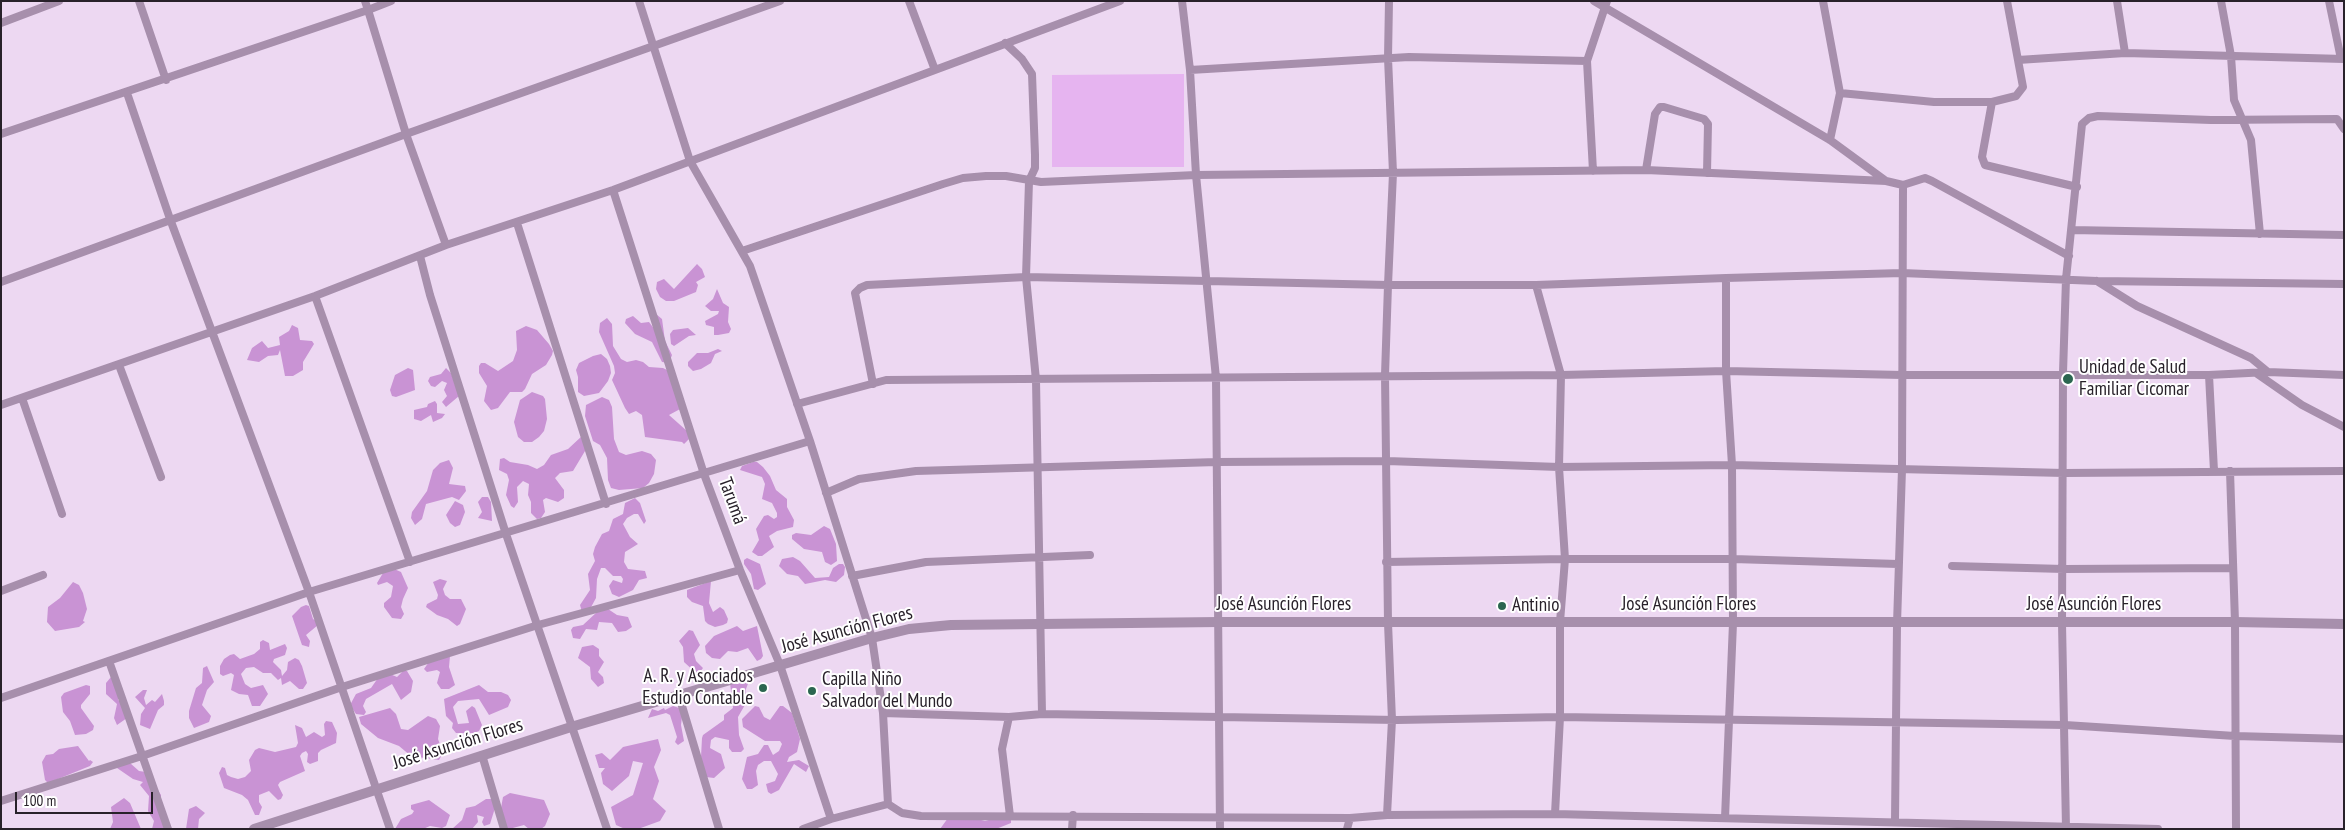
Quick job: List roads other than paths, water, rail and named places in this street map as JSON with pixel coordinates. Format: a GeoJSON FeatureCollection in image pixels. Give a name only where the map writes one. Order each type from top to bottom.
{"type":"FeatureCollection","features":[{"type":"Feature","properties":{"kind":"street"},"geometry":{"type":"LineString","coordinates":[[1,23],[59,1]]}},
{"type":"Feature","properties":{"kind":"street"},"geometry":{"type":"LineString","coordinates":[[139,1],[166,80]]}},
{"type":"Feature","properties":{"kind":"street"},"geometry":{"type":"LineString","coordinates":[[365,1],[406,134],[446,245]]}},
{"type":"Feature","properties":{"kind":"street"},"geometry":{"type":"LineString","coordinates":[[1,134],[166,80],[391,1]]}},
{"type":"Feature","properties":{"kind":"street"},"geometry":{"type":"LineString","coordinates":[[639,1],[690,161],[750,266],[810,441],[872,638],[883,713],[888,804]]}},
{"type":"Feature","properties":{"kind":"street"},"geometry":{"type":"LineString","coordinates":[[1,282],[406,134],[780,1]]}},
{"type":"Feature","properties":{"kind":"street"},"geometry":{"type":"LineString","coordinates":[[909,1],[935,70]]}},
{"type":"Feature","properties":{"kind":"street"},"geometry":{"type":"LineString","coordinates":[[1,405],[315,296],[446,245],[613,190],[1120,1]]}},
{"type":"Feature","properties":{"kind":"street"},"geometry":{"type":"LineString","coordinates":[[1182,1],[1190,70],[1196,174],[1216,378],[1220,829]]}},
{"type":"Feature","properties":{"kind":"street"},"geometry":{"type":"LineString","coordinates":[[1387,815],[1392,720],[1386,562],[1387,461],[1385,375],[1393,173],[1388,58],[1389,1]]}},
{"type":"Feature","properties":{"kind":"street"},"geometry":{"type":"LineString","coordinates":[[1594,1],[1606,4],[1830,140],[1886,181]]}},
{"type":"Feature","properties":{"kind":"street"},"geometry":{"type":"LineString","coordinates":[[1823,1],[1840,93],[1830,140]]}},
{"type":"Feature","properties":{"kind":"street"},"geometry":{"type":"LineString","coordinates":[[1840,93],[1934,102],[1992,102],[2016,96],[2023,87],[2007,1]]}},
{"type":"Feature","properties":{"kind":"street"},"geometry":{"type":"LineString","coordinates":[[2117,1],[2125,52]]}},
{"type":"Feature","properties":{"kind":"street"},"geometry":{"type":"LineString","coordinates":[[2221,1],[2231,56],[2234,100],[2251,140],[2260,234]]}},
{"type":"Feature","properties":{"kind":"street"},"geometry":{"type":"LineString","coordinates":[[2018,60],[2125,52],[2342,59],[2329,1]]}},
{"type":"Feature","properties":{"kind":"street"},"geometry":{"type":"LineString","coordinates":[[1593,171],[1587,61],[1606,4]]}},
{"type":"Feature","properties":{"kind":"street"},"geometry":{"type":"LineString","coordinates":[[1005,43],[1022,59],[1032,74],[1035,168],[1029,181],[1026,277],[1036,380],[1042,714]]}},
{"type":"Feature","properties":{"kind":"street"},"geometry":{"type":"LineString","coordinates":[[1190,70],[1409,56],[1587,61]]}},
{"type":"Feature","properties":{"kind":"street"},"geometry":{"type":"LineString","coordinates":[[127,93],[170,220],[214,331],[310,592],[390,829]]}},
{"type":"Feature","properties":{"kind":"street"},"geometry":{"type":"LineString","coordinates":[[1992,102],[1982,157],[1985,165],[2077,186]]}},
{"type":"Feature","properties":{"kind":"street"},"geometry":{"type":"LineString","coordinates":[[1646,170],[1655,114],[1660,107],[1664,107],[1704,119],[1708,124],[1707,174]]}},
{"type":"Feature","properties":{"kind":"street"},"geometry":{"type":"LineString","coordinates":[[2066,828],[2062,623],[2064,569],[2063,373],[2066,279],[2082,124],[2089,118],[2337,118],[2344,129]]}},
{"type":"Feature","properties":{"kind":"street"},"geometry":{"type":"LineString","coordinates":[[742,251],[964,178],[1006,176],[1029,181],[1196,174],[1646,170],[1886,181],[1903,185],[1925,178],[2068,256]]}},
{"type":"Feature","properties":{"kind":"street"},"geometry":{"type":"LineString","coordinates":[[1895,821],[1898,564],[1902,469],[1903,185]]}},
{"type":"Feature","properties":{"kind":"street","name":"Tarumá"},"geometry":{"type":"LineString","coordinates":[[613,190],[704,474],[740,570],[780,665],[831,819]]}},
{"type":"Feature","properties":{"kind":"street"},"geometry":{"type":"LineString","coordinates":[[517,223],[606,504]]}},
{"type":"Feature","properties":{"kind":"street"},"geometry":{"type":"LineString","coordinates":[[2071,230],[2344,235]]}},
{"type":"Feature","properties":{"kind":"street"},"geometry":{"type":"LineString","coordinates":[[420,256],[430,295],[506,534],[607,829]]}},
{"type":"Feature","properties":{"kind":"street"},"geometry":{"type":"LineString","coordinates":[[873,384],[855,293],[866,285],[1026,277],[1388,285],[1536,285],[1902,273],[2097,281],[2344,284]]}},
{"type":"Feature","properties":{"kind":"street"},"geometry":{"type":"LineString","coordinates":[[1725,818],[1733,623],[1732,465],[1726,371],[1726,278]]}},
{"type":"Feature","properties":{"kind":"street"},"geometry":{"type":"LineString","coordinates":[[2097,281],[2136,306],[2251,358],[2268,372]]}},
{"type":"Feature","properties":{"kind":"street"},"geometry":{"type":"LineString","coordinates":[[1536,285],[1561,375],[1559,467],[1565,559],[1560,622],[1560,717],[1555,814]]}},
{"type":"Feature","properties":{"kind":"street"},"geometry":{"type":"LineString","coordinates":[[315,296],[410,562]]}},
{"type":"Feature","properties":{"kind":"street"},"geometry":{"type":"LineString","coordinates":[[119,365],[161,477]]}},
{"type":"Feature","properties":{"kind":"street"},"geometry":{"type":"LineString","coordinates":[[797,404],[886,380],[1561,375],[1726,371],[1902,375],[2063,373],[2209,375],[2268,372],[2344,375]]}},
{"type":"Feature","properties":{"kind":"street"},"geometry":{"type":"LineString","coordinates":[[2256,373],[2302,405],[2344,427]]}},
{"type":"Feature","properties":{"kind":"street"},"geometry":{"type":"LineString","coordinates":[[2209,375],[2214,471]]}},
{"type":"Feature","properties":{"kind":"street"},"geometry":{"type":"LineString","coordinates":[[22,398],[62,514]]}},
{"type":"Feature","properties":{"kind":"street"},"geometry":{"type":"LineString","coordinates":[[1,698],[310,592],[810,441]]}},
{"type":"Feature","properties":{"kind":"street"},"geometry":{"type":"LineString","coordinates":[[826,493],[859,479],[916,471],[1217,462],[1387,461],[1559,467],[1732,465],[2064,473],[2344,471]]}},
{"type":"Feature","properties":{"kind":"street"},"geometry":{"type":"LineString","coordinates":[[2230,471],[2235,622],[2236,829]]}},
{"type":"Feature","properties":{"kind":"street"},"geometry":{"type":"LineString","coordinates":[[852,576],[926,562],[1090,555]]}},
{"type":"Feature","properties":{"kind":"street"},"geometry":{"type":"LineString","coordinates":[[1386,562],[1733,559],[1898,564]]}},
{"type":"Feature","properties":{"kind":"street"},"geometry":{"type":"LineString","coordinates":[[1952,566],[2064,569],[2233,568]]}},
{"type":"Feature","properties":{"kind":"street"},"geometry":{"type":"LineString","coordinates":[[1,801],[142,756],[342,687],[538,625],[740,570]]}},
{"type":"Feature","properties":{"kind":"street"},"geometry":{"type":"LineString","coordinates":[[1,591],[43,575]]}},
{"type":"Feature","properties":{"kind":"street","name":"José Asunción Flores"},"geometry":{"type":"LineString","coordinates":[[254,829],[276,825],[377,788],[571,727],[872,638],[910,629],[952,625],[1219,622],[1897,624],[2235,622],[2344,624]]}},
{"type":"Feature","properties":{"kind":"street"},"geometry":{"type":"LineString","coordinates":[[109,662],[168,829]]}},
{"type":"Feature","properties":{"kind":"street"},"geometry":{"type":"LineString","coordinates":[[678,696],[719,829]]}},
{"type":"Feature","properties":{"kind":"street"},"geometry":{"type":"LineString","coordinates":[[883,713],[1009,717],[1042,714],[1392,720],[1560,717],[1730,719],[2064,725],[2235,736],[2344,739]]}},
{"type":"Feature","properties":{"kind":"street"},"geometry":{"type":"LineString","coordinates":[[1009,717],[1002,749],[1010,816]]}},
{"type":"Feature","properties":{"kind":"street"},"geometry":{"type":"LineString","coordinates":[[482,755],[504,829]]}},
{"type":"Feature","properties":{"kind":"street"},"geometry":{"type":"LineString","coordinates":[[803,829],[831,819],[888,804],[902,813],[921,816],[1073,815],[1350,818],[1387,815],[1555,814],[1725,818],[1803,825],[1895,821],[2066,828],[2158,829]]}},
{"type":"Feature","properties":{"kind":"street"},"geometry":{"type":"LineString","coordinates":[[1072,829],[1073,815]]}},
{"type":"Feature","properties":{"kind":"street"},"geometry":{"type":"LineString","coordinates":[[1347,829],[1350,818]]}},
{"type":"Feature","properties":{"kind":"place","name":"Unidad de Salud Familiar Cicomar"},"geometry":{"type":"Point","coordinates":[2068,379]}},
{"type":"Feature","properties":{"kind":"place","name":"Antinio"},"geometry":{"type":"Point","coordinates":[1502,606]}},
{"type":"Feature","properties":{"kind":"place","name":"A. R. y Asociados Estudio Contable"},"geometry":{"type":"Point","coordinates":[763,688]}},
{"type":"Feature","properties":{"kind":"place","name":"Capilla Niño Salvador del Mundo"},"geometry":{"type":"Point","coordinates":[812,691]}}]}
